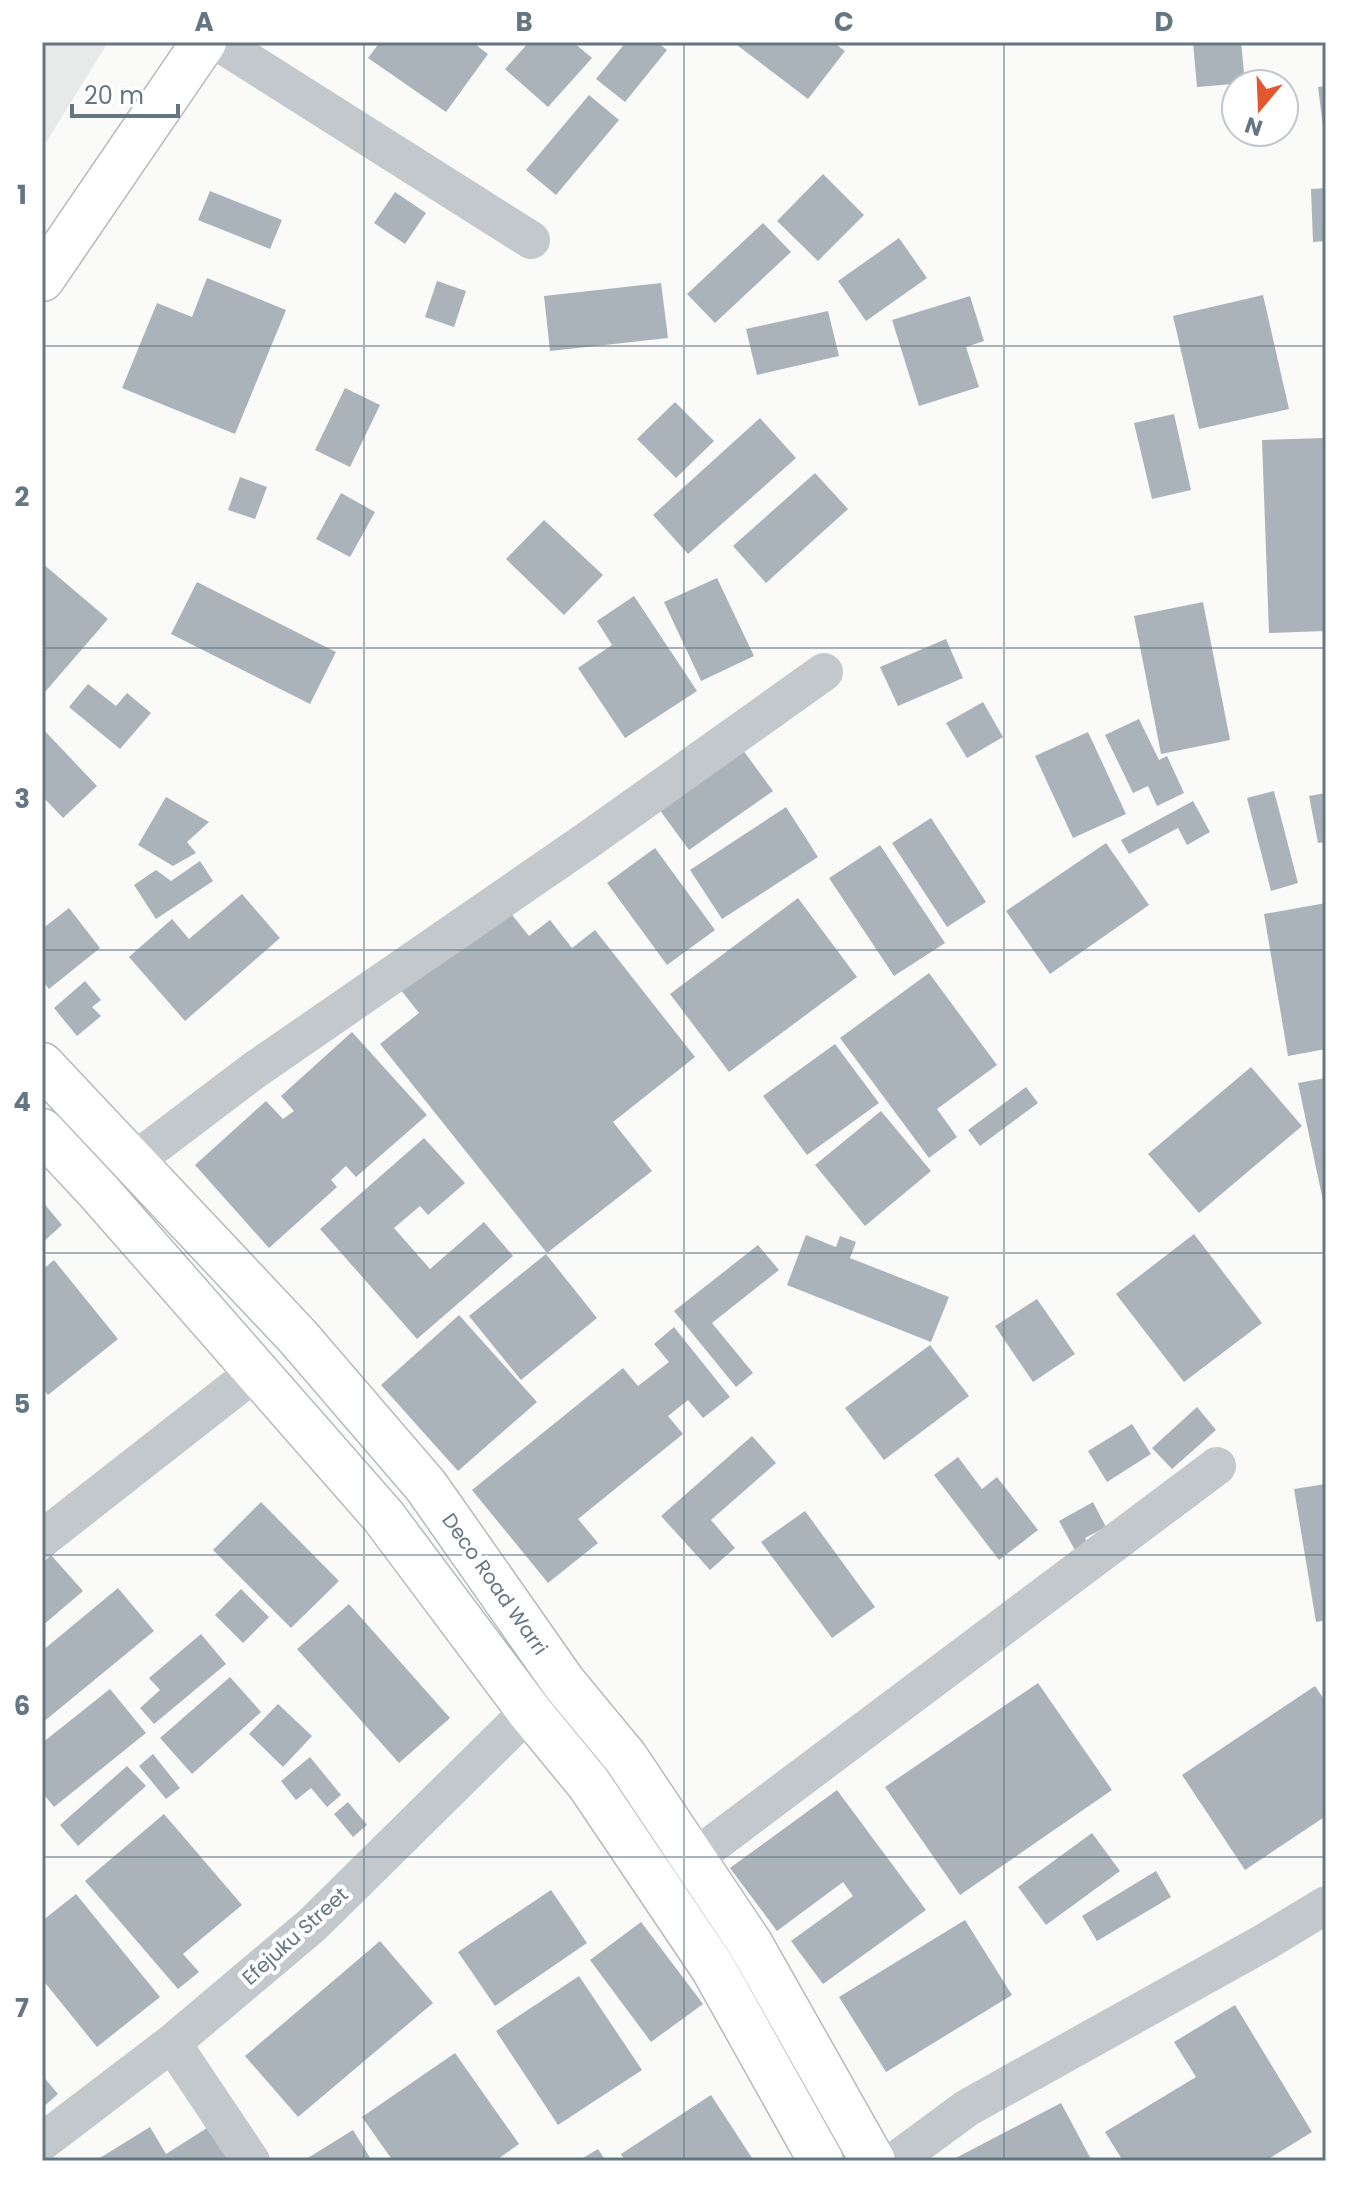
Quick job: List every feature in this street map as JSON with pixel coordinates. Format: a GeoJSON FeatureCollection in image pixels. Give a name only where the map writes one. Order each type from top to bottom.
{"type":"FeatureCollection","features":[{"type":"Feature","properties":{"kind":"main road"},"geometry":{"type":"LineString","coordinates":[[42,279],[204,42]]}},
{"type":"Feature","properties":{"kind":"main road","name":"Deco Road Warri"},"geometry":{"type":"LineString","coordinates":[[42,1065],[298,1337],[426,1486],[564,1683],[626,1758],[751,1945],[873,2161]]}},
{"type":"Feature","properties":{"kind":"main road"},"geometry":{"type":"LineString","coordinates":[[42,1131],[383,1516],[529,1711],[589,1784],[713,1968],[821,2161]]}},
{"type":"Feature","properties":{"kind":"street"},"geometry":{"type":"LineString","coordinates":[[218,42],[531,240]]}},
{"type":"Feature","properties":{"kind":"street"},"geometry":{"type":"LineString","coordinates":[[133,1162],[256,1069],[588,840],[824,672]]}},
{"type":"Feature","properties":{"kind":"street"},"geometry":{"type":"LineString","coordinates":[[42,1539],[254,1373]]}},
{"type":"Feature","properties":{"kind":"street"},"geometry":{"type":"LineString","coordinates":[[657,1885],[1217,1466]]}},
{"type":"Feature","properties":{"kind":"street","name":"Efejuku Street"},"geometry":{"type":"LineString","coordinates":[[42,2142],[172,2043],[312,1925],[529,1711]]}},
{"type":"Feature","properties":{"kind":"street"},"geometry":{"type":"LineString","coordinates":[[895,2161],[967,2108],[1326,1905]]}},
{"type":"Feature","properties":{"kind":"street"},"geometry":{"type":"LineString","coordinates":[[172,2043],[251,2161]]}},
{"type":"Feature","properties":{"kind":"shaded area"},"geometry":{"type":"Polygon","coordinates":[[[42,42],[108,42],[42,149],[42,42]]]}},
{"type":"Feature","properties":{"kind":"building"},"geometry":{"type":"Polygon","coordinates":[[[380,42],[472,42],[488,54],[446,112],[368,58],[380,42]]]}},
{"type":"Feature","properties":{"kind":"building"},"geometry":{"type":"Polygon","coordinates":[[[529,42],[573,42],[592,58],[548,107],[505,69],[529,42]]]}},
{"type":"Feature","properties":{"kind":"building"},"geometry":{"type":"Polygon","coordinates":[[[626,42],[657,42],[667,50],[625,102],[596,79],[626,42]]]}},
{"type":"Feature","properties":{"kind":"building"},"geometry":{"type":"Polygon","coordinates":[[[733,42],[833,42],[845,51],[808,99],[733,42]]]}},
{"type":"Feature","properties":{"kind":"building"},"geometry":{"type":"Polygon","coordinates":[[[1193,42],[1241,42],[1244,68],[1220,68],[1220,85],[1197,87],[1193,42]]]}},
{"type":"Feature","properties":{"kind":"building"},"geometry":{"type":"Polygon","coordinates":[[[1326,86],[1326,134],[1324,134],[1318,87],[1326,86]]]}},
{"type":"Feature","properties":{"kind":"building"},"geometry":{"type":"Polygon","coordinates":[[[589,95],[619,120],[556,195],[526,170],[589,95]]]}},
{"type":"Feature","properties":{"kind":"building"},"geometry":{"type":"Polygon","coordinates":[[[823,174],[864,215],[818,261],[777,221],[823,174]]]}},
{"type":"Feature","properties":{"kind":"building"},"geometry":{"type":"Polygon","coordinates":[[[1326,188],[1326,241],[1313,242],[1311,189],[1326,188]]]}},
{"type":"Feature","properties":{"kind":"building"},"geometry":{"type":"Polygon","coordinates":[[[210,191],[282,220],[270,249],[198,220],[210,191]]]}},
{"type":"Feature","properties":{"kind":"building"},"geometry":{"type":"Polygon","coordinates":[[[395,192],[426,213],[405,244],[374,223],[395,192]]]}},
{"type":"Feature","properties":{"kind":"building"},"geometry":{"type":"Polygon","coordinates":[[[763,223],[791,252],[715,323],[687,294],[763,223]]]}},
{"type":"Feature","properties":{"kind":"building"},"geometry":{"type":"Polygon","coordinates":[[[899,238],[927,278],[866,321],[838,281],[899,238]]]}},
{"type":"Feature","properties":{"kind":"building"},"geometry":{"type":"Polygon","coordinates":[[[207,278],[286,310],[235,434],[122,388],[157,303],[192,317],[207,278]]]}},
{"type":"Feature","properties":{"kind":"building"},"geometry":{"type":"Polygon","coordinates":[[[437,281],[466,291],[454,327],[425,317],[437,281]]]}},
{"type":"Feature","properties":{"kind":"building"},"geometry":{"type":"Polygon","coordinates":[[[661,283],[668,338],[550,351],[544,296],[661,283]]]}},
{"type":"Feature","properties":{"kind":"building"},"geometry":{"type":"Polygon","coordinates":[[[1263,295],[1289,409],[1199,429],[1173,316],[1263,295]]]}},
{"type":"Feature","properties":{"kind":"building"},"geometry":{"type":"Polygon","coordinates":[[[970,296],[984,341],[966,347],[979,387],[919,406],[892,320],[970,296]]]}},
{"type":"Feature","properties":{"kind":"building"},"geometry":{"type":"Polygon","coordinates":[[[828,311],[839,356],[757,375],[746,329],[828,311]]]}},
{"type":"Feature","properties":{"kind":"building"},"geometry":{"type":"Polygon","coordinates":[[[345,388],[380,405],[350,467],[315,450],[345,388]]]}},
{"type":"Feature","properties":{"kind":"building"},"geometry":{"type":"Polygon","coordinates":[[[675,402],[714,441],[676,478],[637,439],[675,402]]]}},
{"type":"Feature","properties":{"kind":"building"},"geometry":{"type":"Polygon","coordinates":[[[1174,414],[1191,490],[1152,499],[1134,423],[1174,414]]]}},
{"type":"Feature","properties":{"kind":"building"},"geometry":{"type":"Polygon","coordinates":[[[760,418],[796,458],[688,554],[653,515],[760,418]]]}},
{"type":"Feature","properties":{"kind":"building"},"geometry":{"type":"Polygon","coordinates":[[[1323,438],[1326,631],[1269,633],[1262,440],[1323,438]]]}},
{"type":"Feature","properties":{"kind":"building"},"geometry":{"type":"Polygon","coordinates":[[[815,473],[848,509],[766,583],[733,546],[815,473]]]}},
{"type":"Feature","properties":{"kind":"building"},"geometry":{"type":"Polygon","coordinates":[[[240,477],[267,487],[255,519],[228,510],[240,477]]]}},
{"type":"Feature","properties":{"kind":"building"},"geometry":{"type":"Polygon","coordinates":[[[341,493],[375,512],[350,557],[316,539],[341,493]]]}},
{"type":"Feature","properties":{"kind":"building"},"geometry":{"type":"Polygon","coordinates":[[[544,520],[603,575],[564,615],[506,559],[544,520]]]}},
{"type":"Feature","properties":{"kind":"building"},"geometry":{"type":"Polygon","coordinates":[[[42,563],[108,619],[45,692],[42,690],[42,563]]]}},
{"type":"Feature","properties":{"kind":"building"},"geometry":{"type":"Polygon","coordinates":[[[717,578],[754,656],[701,681],[664,602],[717,578]]]}},
{"type":"Feature","properties":{"kind":"building"},"geometry":{"type":"Polygon","coordinates":[[[197,582],[336,652],[310,704],[171,634],[197,582]]]}},
{"type":"Feature","properties":{"kind":"building"},"geometry":{"type":"Polygon","coordinates":[[[634,596],[697,691],[625,738],[578,668],[612,645],[597,621],[634,596]]]}},
{"type":"Feature","properties":{"kind":"building"},"geometry":{"type":"Polygon","coordinates":[[[1203,602],[1230,740],[1161,754],[1134,616],[1203,602]]]}},
{"type":"Feature","properties":{"kind":"building"},"geometry":{"type":"Polygon","coordinates":[[[946,639],[963,678],[898,706],[880,667],[946,639]]]}},
{"type":"Feature","properties":{"kind":"building"},"geometry":{"type":"Polygon","coordinates":[[[88,684],[116,706],[127,693],[151,713],[120,749],[69,707],[88,684]]]}},
{"type":"Feature","properties":{"kind":"building"},"geometry":{"type":"Polygon","coordinates":[[[983,702],[1003,737],[967,758],[946,723],[983,702]]]}},
{"type":"Feature","properties":{"kind":"building"},"geometry":{"type":"Polygon","coordinates":[[[1139,719],[1159,760],[1167,756],[1184,793],[1157,806],[1148,786],[1133,793],[1105,735],[1139,719]]]}},
{"type":"Feature","properties":{"kind":"building"},"geometry":{"type":"Polygon","coordinates":[[[42,728],[97,786],[63,818],[42,796],[42,728]]]}},
{"type":"Feature","properties":{"kind":"building"},"geometry":{"type":"Polygon","coordinates":[[[1088,732],[1126,814],[1073,838],[1035,756],[1088,732]]]}},
{"type":"Feature","properties":{"kind":"building"},"geometry":{"type":"Polygon","coordinates":[[[740,746],[773,791],[689,850],[656,805],[740,746]]]}},
{"type":"Feature","properties":{"kind":"building"},"geometry":{"type":"Polygon","coordinates":[[[1274,791],[1298,883],[1271,891],[1247,798],[1274,791]]]}},
{"type":"Feature","properties":{"kind":"building"},"geometry":{"type":"Polygon","coordinates":[[[1326,793],[1326,842],[1318,843],[1309,796],[1326,793]]]}},
{"type":"Feature","properties":{"kind":"building"},"geometry":{"type":"Polygon","coordinates":[[[166,797],[209,822],[187,842],[196,853],[173,866],[138,845],[166,797]]]}},
{"type":"Feature","properties":{"kind":"building"},"geometry":{"type":"Polygon","coordinates":[[[1193,801],[1210,832],[1187,845],[1178,828],[1129,854],[1121,840],[1193,801]]]}},
{"type":"Feature","properties":{"kind":"building"},"geometry":{"type":"Polygon","coordinates":[[[786,807],[818,857],[722,919],[690,870],[786,807]]]}},
{"type":"Feature","properties":{"kind":"building"},"geometry":{"type":"Polygon","coordinates":[[[931,818],[986,902],[947,927],[892,843],[931,818]]]}},
{"type":"Feature","properties":{"kind":"building"},"geometry":{"type":"Polygon","coordinates":[[[1106,843],[1149,905],[1050,974],[1006,911],[1106,843]]]}},
{"type":"Feature","properties":{"kind":"building"},"geometry":{"type":"Polygon","coordinates":[[[880,845],[945,943],[894,976],[829,878],[880,845]]]}},
{"type":"Feature","properties":{"kind":"building"},"geometry":{"type":"Polygon","coordinates":[[[655,848],[715,930],[667,965],[607,883],[655,848]]]}},
{"type":"Feature","properties":{"kind":"building"},"geometry":{"type":"Polygon","coordinates":[[[200,861],[213,881],[156,919],[134,885],[156,870],[171,881],[200,861]]]}},
{"type":"Feature","properties":{"kind":"building"},"geometry":{"type":"Polygon","coordinates":[[[242,894],[280,938],[185,1021],[129,957],[172,919],[189,939],[242,894]]]}},
{"type":"Feature","properties":{"kind":"building"},"geometry":{"type":"Polygon","coordinates":[[[798,898],[857,977],[729,1072],[670,994],[798,898]]]}},
{"type":"Feature","properties":{"kind":"building"},"geometry":{"type":"Polygon","coordinates":[[[1326,903],[1326,1049],[1288,1056],[1264,914],[1326,903]]]}},
{"type":"Feature","properties":{"kind":"building"},"geometry":{"type":"Polygon","coordinates":[[[505,906],[529,936],[550,920],[572,948],[595,930],[695,1057],[613,1122],[652,1171],[547,1253],[380,1044],[419,1013],[400,989],[505,906]]]}},
{"type":"Feature","properties":{"kind":"building"},"geometry":{"type":"Polygon","coordinates":[[[69,908],[100,948],[49,989],[42,980],[42,929],[69,908]]]}},
{"type":"Feature","properties":{"kind":"building"},"geometry":{"type":"Polygon","coordinates":[[[929,973],[997,1065],[937,1109],[957,1137],[929,1158],[840,1038],[929,973]]]}},
{"type":"Feature","properties":{"kind":"building"},"geometry":{"type":"Polygon","coordinates":[[[85,981],[101,1000],[92,1007],[101,1016],[77,1036],[54,1008],[85,981]]]}},
{"type":"Feature","properties":{"kind":"building"},"geometry":{"type":"Polygon","coordinates":[[[352,1032],[427,1115],[356,1177],[346,1166],[331,1180],[337,1187],[269,1248],[195,1165],[266,1101],[283,1119],[294,1111],[281,1096],[352,1032]]]}},
{"type":"Feature","properties":{"kind":"building"},"geometry":{"type":"Polygon","coordinates":[[[835,1044],[879,1103],[807,1155],[763,1096],[835,1044]]]}},
{"type":"Feature","properties":{"kind":"building"},"geometry":{"type":"Polygon","coordinates":[[[1251,1067],[1302,1126],[1199,1213],[1148,1154],[1251,1067]]]}},
{"type":"Feature","properties":{"kind":"building"},"geometry":{"type":"Polygon","coordinates":[[[1326,1078],[1326,1210],[1325,1210],[1298,1083],[1326,1078]]]}},
{"type":"Feature","properties":{"kind":"building"},"geometry":{"type":"Polygon","coordinates":[[[1026,1087],[1038,1103],[980,1146],[968,1130],[1026,1087]]]}},
{"type":"Feature","properties":{"kind":"building"},"geometry":{"type":"Polygon","coordinates":[[[881,1111],[931,1171],[865,1226],[815,1165],[881,1111]]]}},
{"type":"Feature","properties":{"kind":"building"},"geometry":{"type":"Polygon","coordinates":[[[424,1138],[465,1183],[428,1215],[420,1206],[394,1228],[430,1269],[484,1222],[513,1256],[417,1339],[320,1229],[424,1138]]]}},
{"type":"Feature","properties":{"kind":"building"},"geometry":{"type":"Polygon","coordinates":[[[42,1201],[62,1225],[42,1243],[42,1201]]]}},
{"type":"Feature","properties":{"kind":"building"},"geometry":{"type":"Polygon","coordinates":[[[1194,1234],[1262,1323],[1184,1382],[1116,1294],[1194,1234]]]}},
{"type":"Feature","properties":{"kind":"building"},"geometry":{"type":"Polygon","coordinates":[[[806,1235],[836,1247],[840,1236],[856,1242],[850,1258],[949,1297],[931,1342],[787,1285],[806,1235]]]}},
{"type":"Feature","properties":{"kind":"building"},"geometry":{"type":"Polygon","coordinates":[[[758,1245],[779,1270],[712,1323],[753,1373],[736,1387],[674,1311],[758,1245]]]}},
{"type":"Feature","properties":{"kind":"building"},"geometry":{"type":"Polygon","coordinates":[[[546,1254],[597,1318],[521,1380],[469,1316],[546,1254]]]}},
{"type":"Feature","properties":{"kind":"building"},"geometry":{"type":"Polygon","coordinates":[[[54,1260],[118,1339],[48,1395],[42,1388],[42,1270],[54,1260]]]}},
{"type":"Feature","properties":{"kind":"building"},"geometry":{"type":"Polygon","coordinates":[[[1037,1299],[1075,1354],[1033,1382],[995,1326],[1037,1299]]]}},
{"type":"Feature","properties":{"kind":"building"},"geometry":{"type":"Polygon","coordinates":[[[459,1315],[537,1402],[458,1471],[381,1385],[459,1315]]]}},
{"type":"Feature","properties":{"kind":"building"},"geometry":{"type":"Polygon","coordinates":[[[674,1327],[730,1397],[703,1418],[688,1400],[668,1416],[683,1434],[578,1519],[598,1543],[548,1583],[472,1490],[623,1368],[638,1386],[669,1362],[654,1344],[674,1327]]]}},
{"type":"Feature","properties":{"kind":"building"},"geometry":{"type":"Polygon","coordinates":[[[930,1345],[969,1396],[884,1460],[845,1408],[930,1345]]]}},
{"type":"Feature","properties":{"kind":"building"},"geometry":{"type":"Polygon","coordinates":[[[1197,1407],[1216,1430],[1172,1469],[1152,1448],[1197,1407]]]}},
{"type":"Feature","properties":{"kind":"building"},"geometry":{"type":"Polygon","coordinates":[[[1132,1424],[1151,1454],[1107,1482],[1088,1451],[1132,1424]]]}},
{"type":"Feature","properties":{"kind":"building"},"geometry":{"type":"Polygon","coordinates":[[[752,1436],[776,1463],[711,1520],[735,1548],[710,1570],[661,1516],[752,1436]]]}},
{"type":"Feature","properties":{"kind":"building"},"geometry":{"type":"Polygon","coordinates":[[[958,1457],[982,1489],[997,1477],[1038,1530],[999,1560],[934,1475],[958,1457]]]}},
{"type":"Feature","properties":{"kind":"building"},"geometry":{"type":"Polygon","coordinates":[[[1326,1484],[1326,1620],[1316,1622],[1294,1489],[1326,1484]]]}},
{"type":"Feature","properties":{"kind":"building"},"geometry":{"type":"Polygon","coordinates":[[[261,1502],[339,1581],[291,1628],[213,1550],[261,1502]]]}},
{"type":"Feature","properties":{"kind":"building"},"geometry":{"type":"Polygon","coordinates":[[[1093,1502],[1106,1527],[1085,1538],[1090,1547],[1077,1554],[1059,1521],[1093,1502]]]}},
{"type":"Feature","properties":{"kind":"building"},"geometry":{"type":"Polygon","coordinates":[[[805,1511],[875,1607],[832,1638],[761,1542],[805,1511]]]}},
{"type":"Feature","properties":{"kind":"building"},"geometry":{"type":"Polygon","coordinates":[[[51,1555],[83,1591],[42,1626],[42,1563],[51,1555]]]}},
{"type":"Feature","properties":{"kind":"building"},"geometry":{"type":"Polygon","coordinates":[[[118,1588],[154,1631],[42,1723],[42,1651],[118,1588]]]}},
{"type":"Feature","properties":{"kind":"building"},"geometry":{"type":"Polygon","coordinates":[[[241,1589],[269,1617],[243,1643],[215,1615],[241,1589]]]}},
{"type":"Feature","properties":{"kind":"building"},"geometry":{"type":"Polygon","coordinates":[[[349,1604],[450,1718],[399,1763],[297,1649],[349,1604]]]}},
{"type":"Feature","properties":{"kind":"building"},"geometry":{"type":"Polygon","coordinates":[[[201,1634],[226,1664],[154,1724],[140,1708],[160,1690],[149,1678],[201,1634]]]}},
{"type":"Feature","properties":{"kind":"building"},"geometry":{"type":"Polygon","coordinates":[[[230,1677],[261,1712],[192,1774],[160,1738],[230,1677]]]}},
{"type":"Feature","properties":{"kind":"building"},"geometry":{"type":"Polygon","coordinates":[[[1038,1683],[1112,1790],[960,1895],[885,1787],[1038,1683]]]}},
{"type":"Feature","properties":{"kind":"building"},"geometry":{"type":"Polygon","coordinates":[[[1315,1686],[1326,1702],[1326,1816],[1245,1870],[1182,1775],[1315,1686]]]}},
{"type":"Feature","properties":{"kind":"building"},"geometry":{"type":"Polygon","coordinates":[[[110,1689],[146,1733],[54,1807],[42,1792],[42,1743],[110,1689]]]}},
{"type":"Feature","properties":{"kind":"building"},"geometry":{"type":"Polygon","coordinates":[[[278,1704],[312,1736],[283,1767],[249,1734],[278,1704]]]}},
{"type":"Feature","properties":{"kind":"building"},"geometry":{"type":"Polygon","coordinates":[[[153,1754],[180,1788],[166,1799],[139,1766],[153,1754]]]}},
{"type":"Feature","properties":{"kind":"building"},"geometry":{"type":"Polygon","coordinates":[[[310,1757],[341,1795],[327,1807],[311,1788],[296,1800],[281,1781],[310,1757]]]}},
{"type":"Feature","properties":{"kind":"building"},"geometry":{"type":"Polygon","coordinates":[[[127,1766],[146,1786],[78,1846],[60,1825],[127,1766]]]}},
{"type":"Feature","properties":{"kind":"building"},"geometry":{"type":"Polygon","coordinates":[[[837,1790],[926,1910],[823,1984],[791,1941],[853,1896],[843,1882],[777,1931],[730,1868],[837,1790]]]}},
{"type":"Feature","properties":{"kind":"building"},"geometry":{"type":"Polygon","coordinates":[[[348,1802],[367,1825],[353,1837],[334,1814],[348,1802]]]}},
{"type":"Feature","properties":{"kind":"building"},"geometry":{"type":"Polygon","coordinates":[[[164,1814],[242,1905],[183,1954],[199,1972],[178,1989],[85,1881],[164,1814]]]}},
{"type":"Feature","properties":{"kind":"building"},"geometry":{"type":"Polygon","coordinates":[[[1092,1833],[1120,1871],[1046,1925],[1018,1887],[1092,1833]]]}},
{"type":"Feature","properties":{"kind":"building"},"geometry":{"type":"Polygon","coordinates":[[[1156,1871],[1171,1897],[1097,1941],[1082,1916],[1156,1871]]]}},
{"type":"Feature","properties":{"kind":"building"},"geometry":{"type":"Polygon","coordinates":[[[551,1890],[587,1943],[495,2006],[458,1952],[551,1890]]]}},
{"type":"Feature","properties":{"kind":"building"},"geometry":{"type":"Polygon","coordinates":[[[76,1894],[160,1997],[97,2047],[42,1979],[42,1921],[76,1894]]]}},
{"type":"Feature","properties":{"kind":"building"},"geometry":{"type":"Polygon","coordinates":[[[965,1920],[1012,1995],[886,2072],[839,1997],[965,1920]]]}},
{"type":"Feature","properties":{"kind":"building"},"geometry":{"type":"Polygon","coordinates":[[[641,1922],[703,2004],[651,2042],[590,1960],[641,1922]]]}},
{"type":"Feature","properties":{"kind":"building"},"geometry":{"type":"Polygon","coordinates":[[[380,1941],[433,2003],[298,2117],[245,2056],[380,1941]]]}},
{"type":"Feature","properties":{"kind":"building"},"geometry":{"type":"Polygon","coordinates":[[[579,1976],[642,2070],[558,2125],[496,2031],[579,1976]]]}},
{"type":"Feature","properties":{"kind":"building"},"geometry":{"type":"Polygon","coordinates":[[[1235,2005],[1312,2132],[1265,2161],[1123,2161],[1105,2132],[1196,2077],[1174,2042],[1235,2005]]]}},
{"type":"Feature","properties":{"kind":"building"},"geometry":{"type":"Polygon","coordinates":[[[455,2053],[519,2144],[495,2161],[393,2161],[362,2117],[455,2053]]]}},
{"type":"Feature","properties":{"kind":"building"},"geometry":{"type":"Polygon","coordinates":[[[42,2075],[58,2094],[42,2108],[42,2075]]]}},
{"type":"Feature","properties":{"kind":"building"},"geometry":{"type":"Polygon","coordinates":[[[711,2095],[754,2161],[625,2161],[621,2154],[711,2095]]]}},
{"type":"Feature","properties":{"kind":"building"},"geometry":{"type":"Polygon","coordinates":[[[1061,2103],[1092,2161],[950,2161],[1061,2103]]]}},
{"type":"Feature","properties":{"kind":"building"},"geometry":{"type":"Polygon","coordinates":[[[218,2121],[243,2161],[95,2161],[150,2127],[166,2154],[218,2121]]]}},
{"type":"Feature","properties":{"kind":"building"},"geometry":{"type":"Polygon","coordinates":[[[353,2130],[372,2161],[303,2161],[353,2130]]]}},
{"type":"Feature","properties":{"kind":"building"},"geometry":{"type":"Polygon","coordinates":[[[598,2149],[606,2161],[578,2161],[598,2149]]]}}]}
